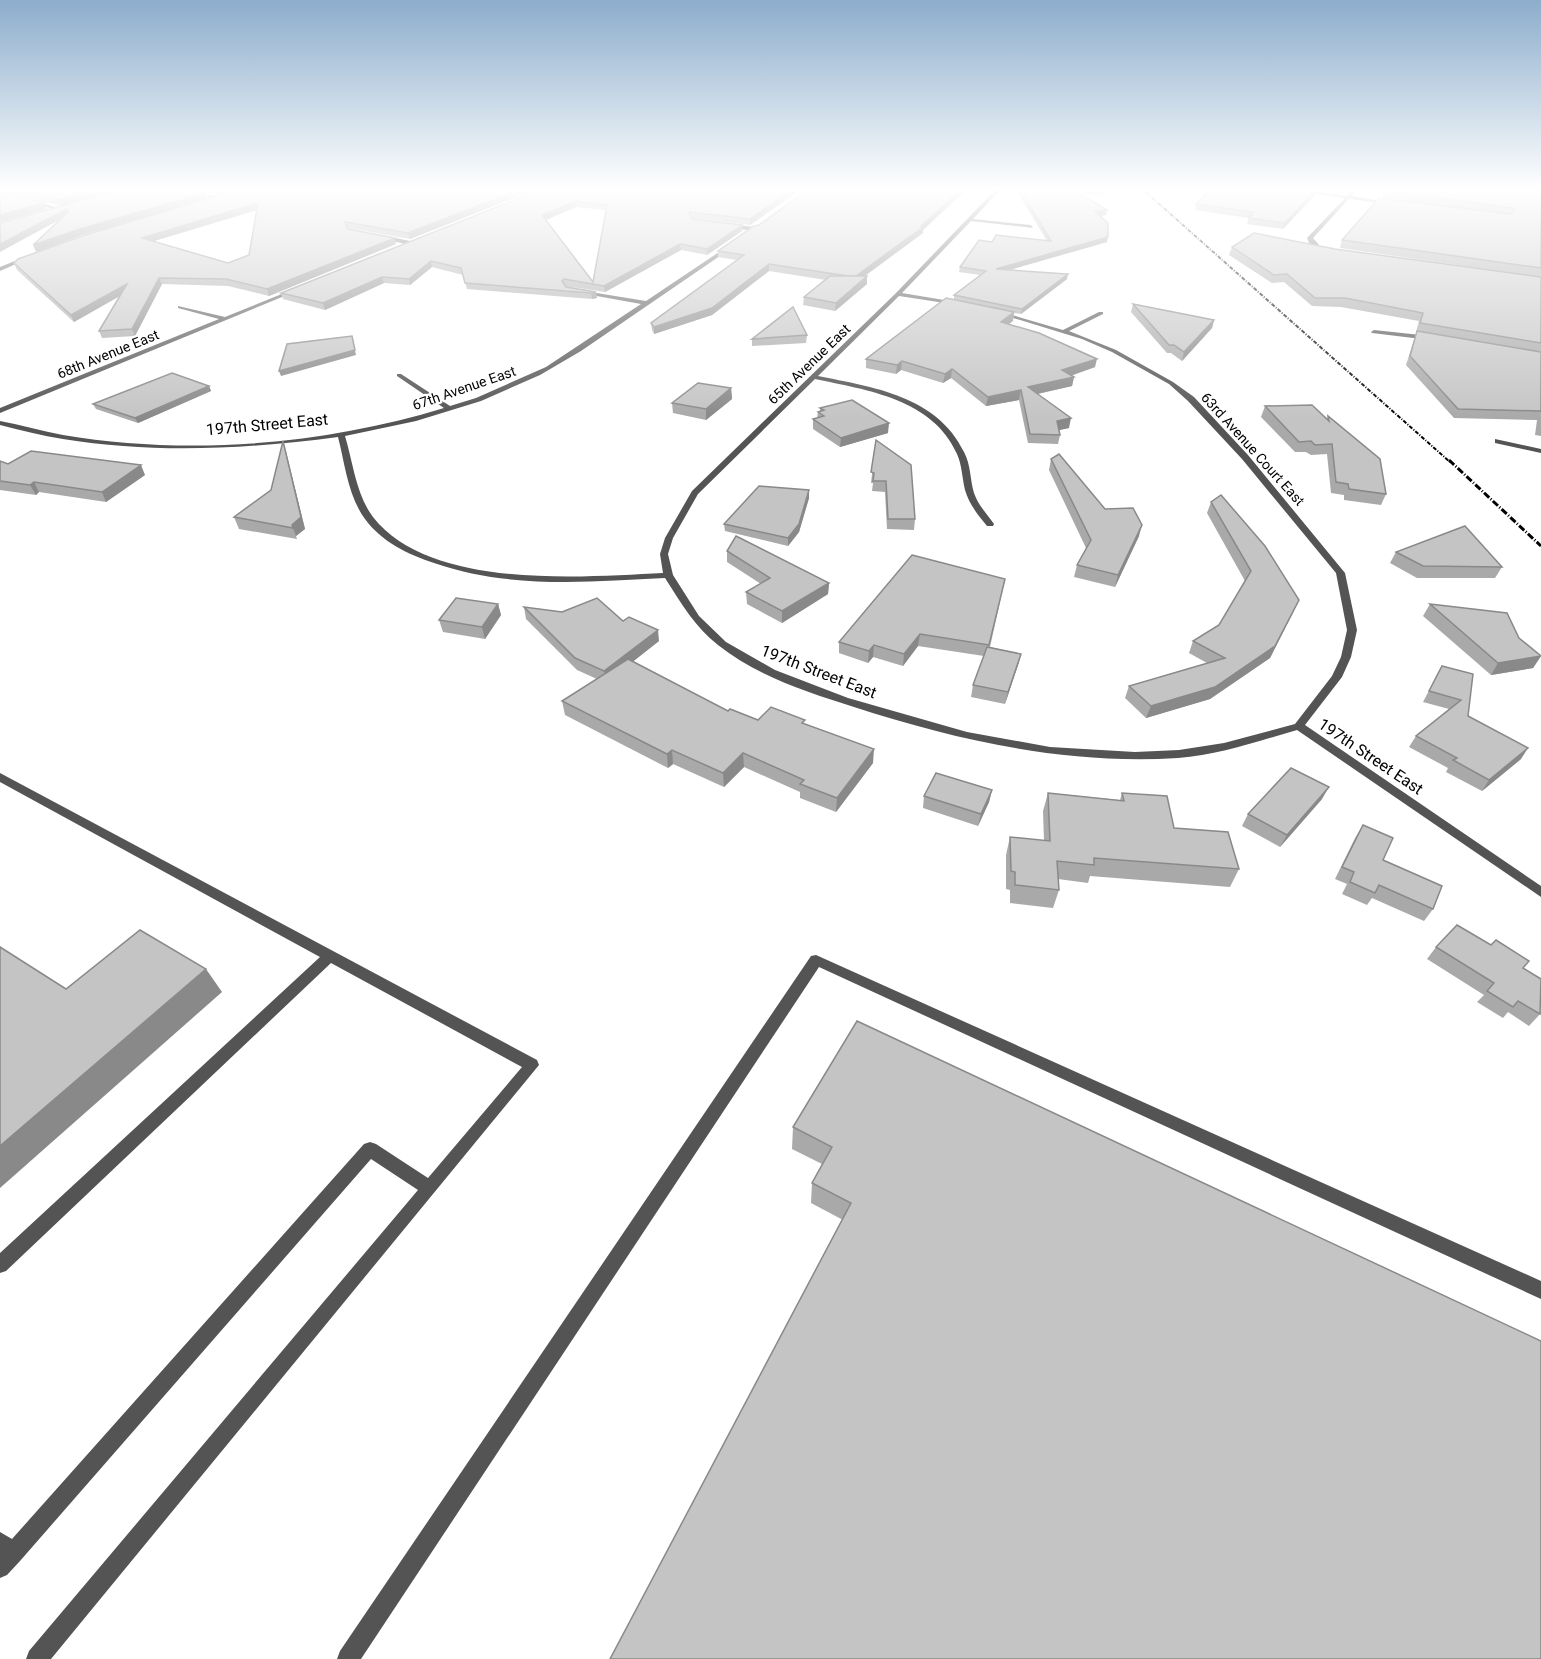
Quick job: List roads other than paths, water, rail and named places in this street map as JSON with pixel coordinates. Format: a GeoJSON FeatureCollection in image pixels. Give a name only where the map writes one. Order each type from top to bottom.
{"type":"FeatureCollection","features":[{"type":"Feature","properties":{"kind":"street","name":"67th Avenue East"},"geometry":{"type":"LineString","coordinates":[[341,434],[449,408],[544,371],[703,264]]}},
{"type":"Feature","properties":{"kind":"street","name":"65th Avenue East"},"geometry":{"type":"LineString","coordinates":[[668,575],[664,554],[669,538],[695,493],[927,264]]}},
{"type":"Feature","properties":{"kind":"street","name":"68th Avenue East"},"geometry":{"type":"LineString","coordinates":[[0,411],[301,288]]}},
{"type":"Feature","properties":{"kind":"street"},"geometry":{"type":"LineString","coordinates":[[567,289],[646,303]]}},
{"type":"Feature","properties":{"kind":"street"},"geometry":{"type":"LineString","coordinates":[[898,294],[961,305]]}},
{"type":"Feature","properties":{"kind":"street"},"geometry":{"type":"LineString","coordinates":[[180,307],[225,319]]}},
{"type":"Feature","properties":{"kind":"street","name":"63rd Avenue Court East"},"geometry":{"type":"LineString","coordinates":[[990,311],[1063,332],[1122,355],[1171,383],[1191,399],[1245,457],[1340,573],[1349,605],[1352,630],[1346,657],[1337,677],[1299,726]]}},
{"type":"Feature","properties":{"kind":"street"},"geometry":{"type":"LineString","coordinates":[[1063,332],[1101,313]]}},
{"type":"Feature","properties":{"kind":"street"},"geometry":{"type":"LineString","coordinates":[[1374,332],[1442,340]]}},
{"type":"Feature","properties":{"kind":"street"},"geometry":{"type":"LineString","coordinates":[[399,375],[449,408]]}},
{"type":"Feature","properties":{"kind":"street"},"geometry":{"type":"LineString","coordinates":[[813,377],[900,399],[932,416],[953,436],[963,456],[972,498],[990,524]]}},
{"type":"Feature","properties":{"kind":"street","name":"197th Street East"},"geometry":{"type":"LineString","coordinates":[[0,423],[41,433],[141,446],[241,445],[341,434],[358,494],[369,518],[394,540],[423,556],[448,566],[508,577],[543,580],[668,575],[693,616],[708,632],[738,655],[766,671],[910,722],[1022,749],[1083,755],[1179,754],[1220,748],[1299,726],[1541,892]]}},
{"type":"Feature","properties":{"kind":"street"},"geometry":{"type":"LineString","coordinates":[[1498,441],[1541,451]]}},
{"type":"Feature","properties":{"kind":"street"},"geometry":{"type":"LineString","coordinates":[[0,777],[532,1065],[38,1659]]}},
{"type":"Feature","properties":{"kind":"street"},"geometry":{"type":"LineString","coordinates":[[0,1265],[330,956]]}},
{"type":"Feature","properties":{"kind":"street"},"geometry":{"type":"LineString","coordinates":[[348,1659],[816,960],[1541,1290]]}},
{"type":"Feature","properties":{"kind":"street"},"geometry":{"type":"LineString","coordinates":[[4,1555],[370,1149],[429,1188]]}},
{"type":"Feature","properties":{"kind":"railway"},"geometry":{"type":"LineString","coordinates":[[1227,264],[1450,462]]}},
{"type":"Feature","properties":{"kind":"railway"},"geometry":{"type":"LineString","coordinates":[[1449,460],[1541,546]]}}]}
